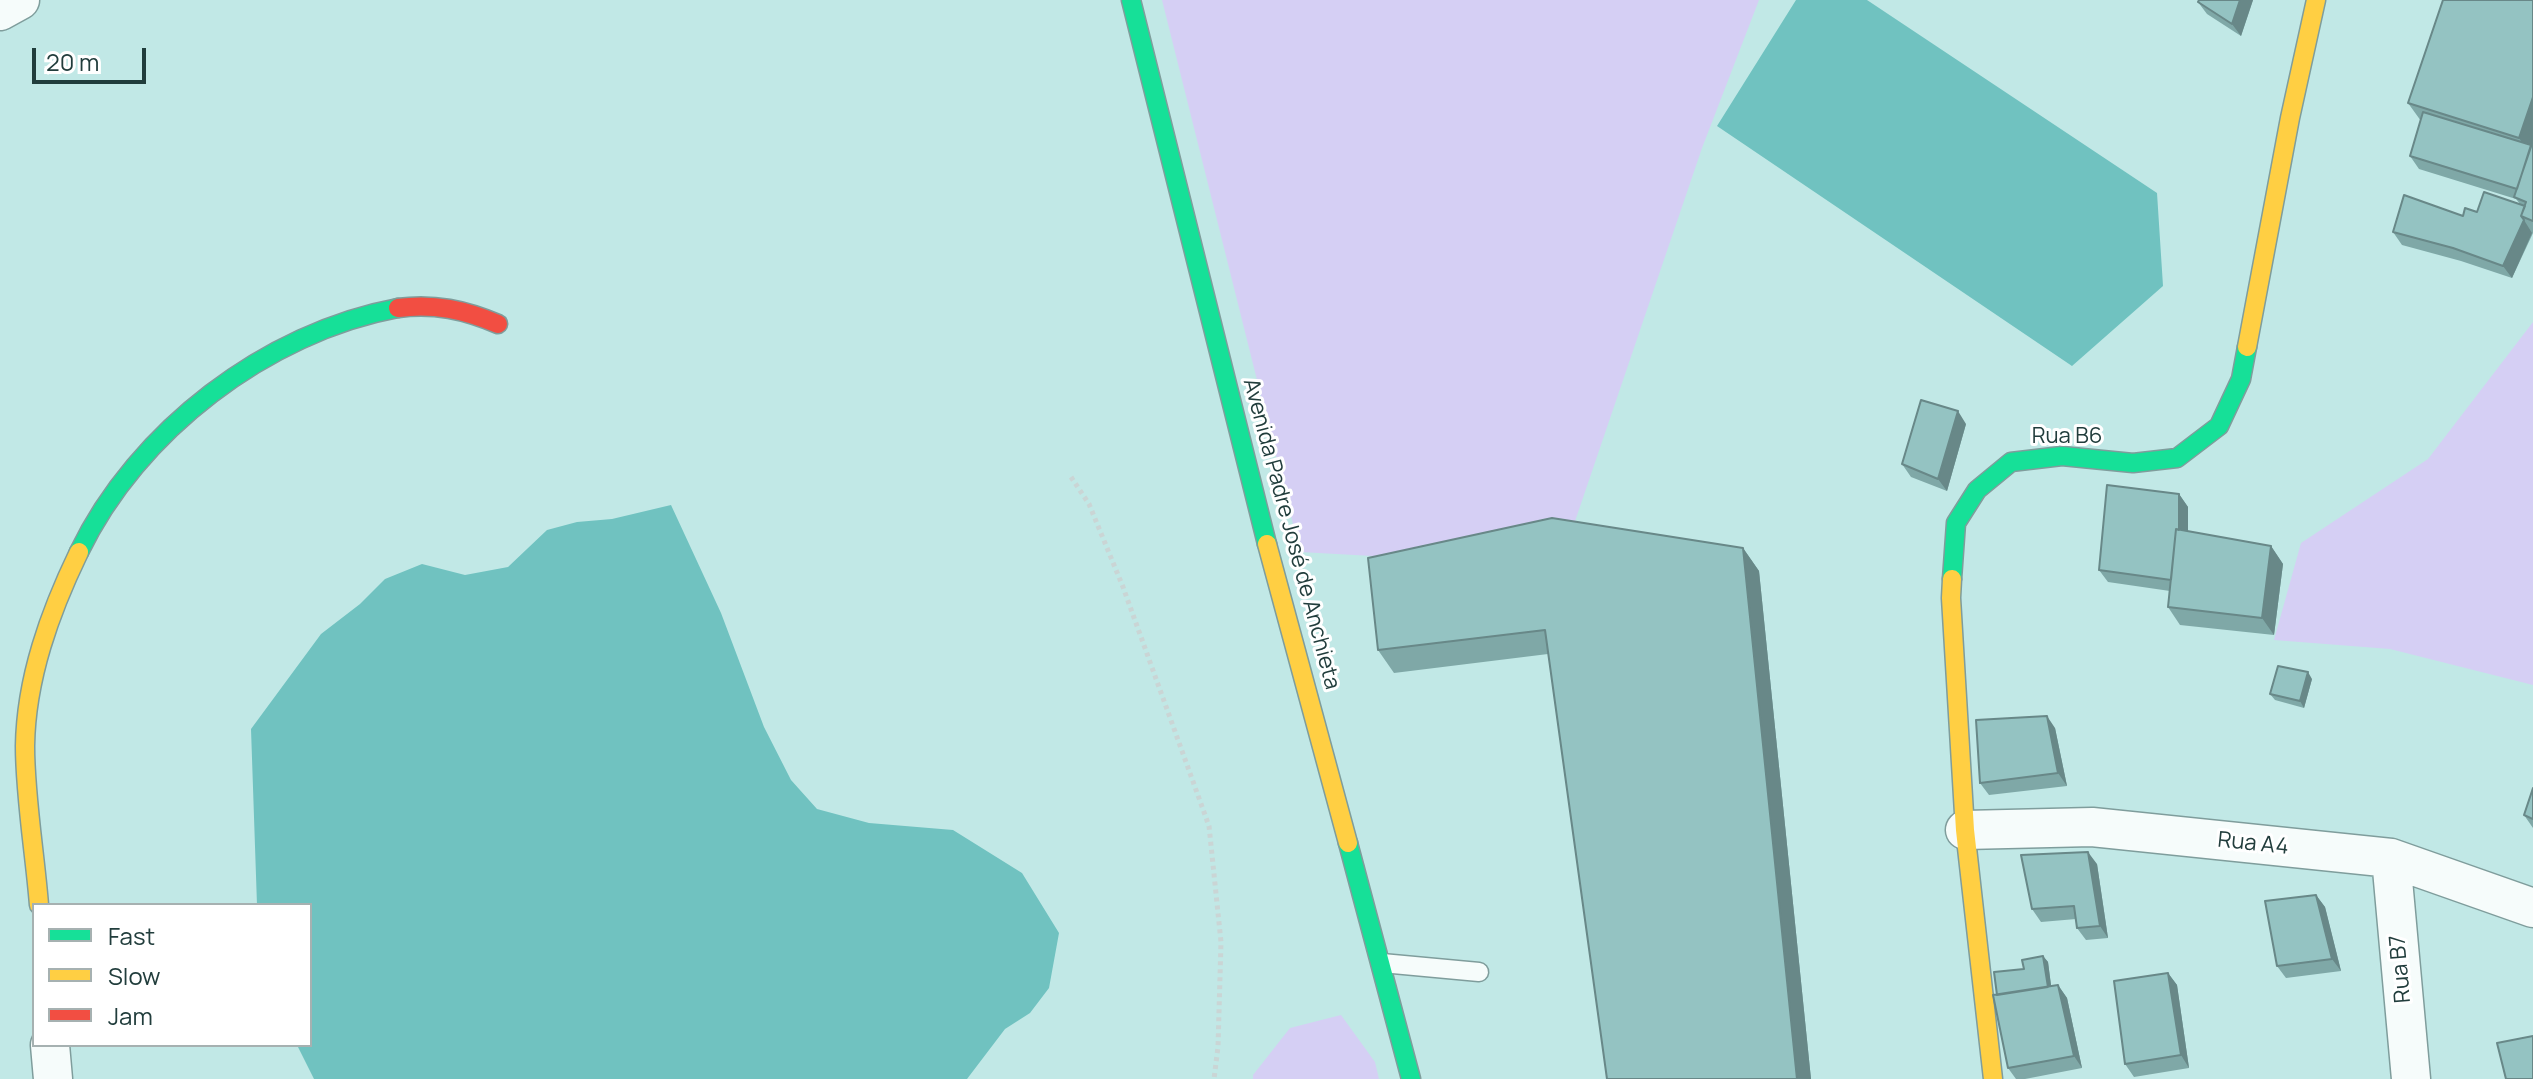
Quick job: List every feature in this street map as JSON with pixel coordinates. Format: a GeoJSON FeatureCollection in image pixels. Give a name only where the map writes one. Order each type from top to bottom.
{"type":"FeatureCollection","features":[{"type":"Feature","properties":{"kind":"street"},"geometry":{"type":"LineString","coordinates":[[0,11],[20,0]]}},
{"type":"Feature","properties":{"kind":"street","name":"Avenida Padre José de Anchieta"},"geometry":{"type":"LineString","coordinates":[[1131,0],[1253,490],[1411,1079]]}},
{"type":"Feature","properties":{"kind":"street","name":"Rua B6"},"geometry":{"type":"LineString","coordinates":[[1993,1079],[1965,830],[1951,598],[1956,523],[1977,490],[2011,462],[2062,456],[2133,463],[2177,458],[2219,426],[2241,379],[2290,118],[2316,0]]}},
{"type":"Feature","properties":{"kind":"street"},"geometry":{"type":"LineString","coordinates":[[39,903],[13,748],[56,598],[103,508],[133,467],[168,429],[207,395],[242,370],[319,331],[360,316],[402,306],[440,305],[470,311],[498,324]]}},
{"type":"Feature","properties":{"kind":"street","name":"Rua A4"},"geometry":{"type":"LineString","coordinates":[[1965,830],[2092,827],[2391,858],[2533,908]]}},
{"type":"Feature","properties":{"kind":"street","name":"Rua B7"},"geometry":{"type":"LineString","coordinates":[[2391,858],[2411,1079]]}},
{"type":"Feature","properties":{"kind":"street"},"geometry":{"type":"LineString","coordinates":[[50,1047],[53,1079]]}},
{"type":"Feature","properties":{"kind":"lane"},"geometry":{"type":"LineString","coordinates":[[1379,962],[1479,972]]}},
{"type":"Feature","properties":{"kind":"path"},"geometry":{"type":"LineString","coordinates":[[1071,477],[1089,504],[1123,587],[1209,826],[1221,942],[1214,1079]]}},
{"type":"Feature","properties":{"kind":"shaded area"},"geometry":{"type":"Polygon","coordinates":[[[1162,0],[1759,0],[1702,148],[1555,580],[1391,557],[1300,552],[1162,0]]]}},
{"type":"Feature","properties":{"kind":"shaded area"},"geometry":{"type":"Polygon","coordinates":[[[2533,322],[2533,685],[2390,649],[2274,640],[2301,543],[2428,459],[2533,322]]]}},
{"type":"Feature","properties":{"kind":"shaded area"},"geometry":{"type":"Polygon","coordinates":[[[1341,1015],[1375,1062],[1379,1079],[1253,1079],[1290,1028],[1341,1015]]]}},
{"type":"Feature","properties":{"kind":"water"},"geometry":{"type":"Polygon","coordinates":[[[1796,0],[1867,0],[2157,193],[2163,286],[2072,366],[1717,126],[1796,0]]]}},
{"type":"Feature","properties":{"kind":"water"},"geometry":{"type":"Polygon","coordinates":[[[671,505],[721,613],[764,727],[791,780],[817,809],[869,823],[953,830],[1022,873],[1059,933],[1049,988],[1030,1013],[1005,1029],[967,1079],[314,1079],[298,1047],[312,1047],[312,903],[257,903],[251,729],[321,634],[360,604],[385,579],[422,564],[465,575],[508,567],[547,530],[577,522],[612,519],[671,505]]]}},
{"type":"Feature","properties":{"kind":"building"},"geometry":{"type":"Polygon","coordinates":[[[2199,0],[2240,0],[2232,24],[2199,0]]]}},
{"type":"Feature","properties":{"kind":"building"},"geometry":{"type":"Polygon","coordinates":[[[2443,0],[2533,0],[2533,97],[2519,138],[2408,103],[2443,0]]]}},
{"type":"Feature","properties":{"kind":"building"},"geometry":{"type":"Polygon","coordinates":[[[2423,112],[2531,145],[2517,189],[2410,156],[2423,112]]]}},
{"type":"Feature","properties":{"kind":"building"},"geometry":{"type":"Polygon","coordinates":[[[2533,141],[2533,221],[2521,216],[2526,202],[2514,197],[2533,141]]]}},
{"type":"Feature","properties":{"kind":"building"},"geometry":{"type":"Polygon","coordinates":[[[2484,192],[2525,206],[2521,216],[2524,220],[2503,266],[2453,248],[2393,232],[2404,195],[2463,216],[2465,208],[2477,212],[2484,192]]]}},
{"type":"Feature","properties":{"kind":"building"},"geometry":{"type":"Polygon","coordinates":[[[1921,400],[1958,411],[1938,479],[1902,464],[1921,400]]]}},
{"type":"Feature","properties":{"kind":"building"},"geometry":{"type":"Polygon","coordinates":[[[2107,485],[2179,494],[2179,530],[2176,529],[2171,580],[2099,570],[2107,485]]]}},
{"type":"Feature","properties":{"kind":"building"},"geometry":{"type":"Polygon","coordinates":[[[1552,518],[1743,548],[1797,1079],[1607,1079],[1545,630],[1378,650],[1368,558],[1552,518]]]}},
{"type":"Feature","properties":{"kind":"building"},"geometry":{"type":"Polygon","coordinates":[[[2176,529],[2271,546],[2262,618],[2168,607],[2176,529]]]}},
{"type":"Feature","properties":{"kind":"building"},"geometry":{"type":"Polygon","coordinates":[[[2278,666],[2308,672],[2300,701],[2270,694],[2278,666]]]}},
{"type":"Feature","properties":{"kind":"building"},"geometry":{"type":"Polygon","coordinates":[[[2047,716],[2058,773],[1980,783],[1976,720],[2047,716]]]}},
{"type":"Feature","properties":{"kind":"building"},"geometry":{"type":"Polygon","coordinates":[[[2533,788],[2533,819],[2524,815],[2533,788]]]}},
{"type":"Feature","properties":{"kind":"building"},"geometry":{"type":"Polygon","coordinates":[[[2088,852],[2100,926],[2077,928],[2074,906],[2032,909],[2021,855],[2088,852]]]}},
{"type":"Feature","properties":{"kind":"building"},"geometry":{"type":"Polygon","coordinates":[[[2316,895],[2332,959],[2277,966],[2265,901],[2316,895]]]}},
{"type":"Feature","properties":{"kind":"building"},"geometry":{"type":"Polygon","coordinates":[[[2043,956],[2048,987],[1997,995],[1994,972],[2024,969],[2022,960],[2043,956]]]}},
{"type":"Feature","properties":{"kind":"building"},"geometry":{"type":"Polygon","coordinates":[[[2168,973],[2181,1055],[2125,1064],[2114,981],[2168,973]]]}},
{"type":"Feature","properties":{"kind":"building"},"geometry":{"type":"Polygon","coordinates":[[[2058,985],[2074,1056],[2008,1068],[1993,995],[2058,985]]]}},
{"type":"Feature","properties":{"kind":"building"},"geometry":{"type":"Polygon","coordinates":[[[2533,1036],[2533,1079],[2506,1079],[2497,1043],[2533,1036]]]}},
{"type":"Feature","properties":{"kind":"traffic: fast"},"geometry":{"type":"LineString","coordinates":[[1131,0],[1267,544]]}},
{"type":"Feature","properties":{"kind":"traffic: fast"},"geometry":{"type":"LineString","coordinates":[[79,552],[104,508],[135,466],[171,428],[211,394],[255,364],[301,339],[349,320],[398,308]]}},
{"type":"Feature","properties":{"kind":"traffic: fast"},"geometry":{"type":"LineString","coordinates":[[1952,579],[1956,523],[1977,490],[2011,462],[2062,456],[2133,463],[2177,458],[2219,426],[2241,379],[2247,347]]}},
{"type":"Feature","properties":{"kind":"traffic: fast"},"geometry":{"type":"LineString","coordinates":[[1348,843],[1411,1079]]}},
{"type":"Feature","properties":{"kind":"traffic: slow"},"geometry":{"type":"LineString","coordinates":[[2247,347],[2290,118],[2316,0]]}},
{"type":"Feature","properties":{"kind":"traffic: slow"},"geometry":{"type":"LineString","coordinates":[[1267,544],[1348,843]]}},
{"type":"Feature","properties":{"kind":"traffic: slow"},"geometry":{"type":"LineString","coordinates":[[39,903],[27,785],[26,721],[42,646],[58,598],[79,552]]}},
{"type":"Feature","properties":{"kind":"traffic: slow"},"geometry":{"type":"LineString","coordinates":[[1952,579],[1965,830],[1993,1079]]}},
{"type":"Feature","properties":{"kind":"traffic: jam"},"geometry":{"type":"LineString","coordinates":[[398,308],[424,306],[449,309],[498,324]]}}]}
